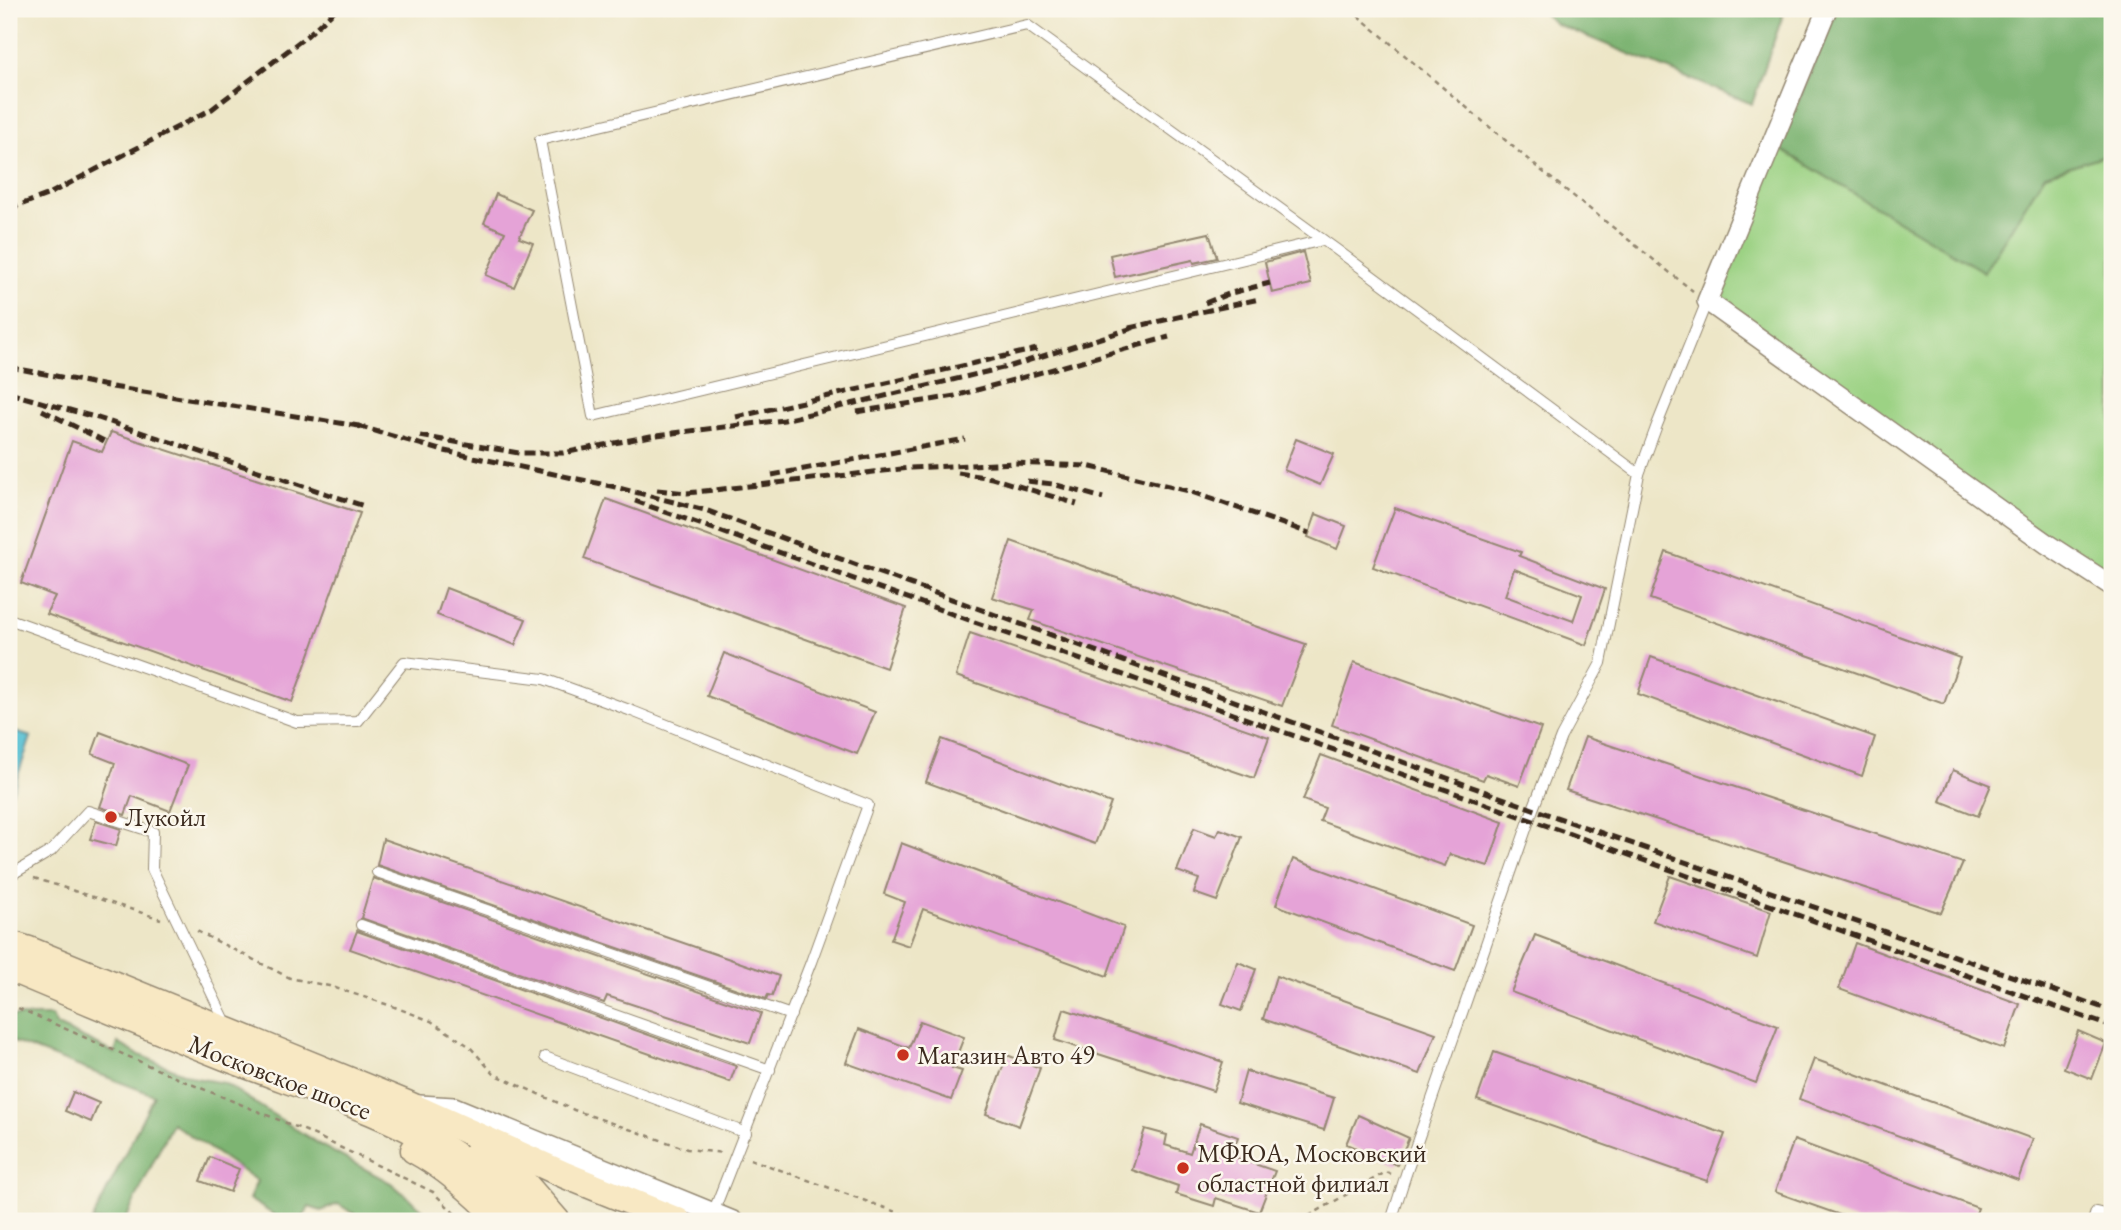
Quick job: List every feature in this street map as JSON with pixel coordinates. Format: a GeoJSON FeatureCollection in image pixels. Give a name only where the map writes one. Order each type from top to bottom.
{"type":"FeatureCollection","features":[{"type":"Feature","properties":{"kind":"main road","name":"Московское шоссе"},"geometry":{"type":"LineString","coordinates":[[9,944],[230,1030],[407,1104]]}},
{"type":"Feature","properties":{"kind":"main road","name":"Московское шоссе"},"geometry":{"type":"LineString","coordinates":[[9,968],[227,1058],[369,1109],[430,1140],[483,1174],[529,1221]]}},
{"type":"Feature","properties":{"kind":"main road"},"geometry":{"type":"LineString","coordinates":[[227,1058],[425,1157],[484,1202],[502,1221]]}},
{"type":"Feature","properties":{"kind":"main road"},"geometry":{"type":"LineString","coordinates":[[407,1104],[524,1183],[557,1221]]}},
{"type":"Feature","properties":{"kind":"main road"},"geometry":{"type":"LineString","coordinates":[[407,1104],[565,1175],[678,1221]]}},
{"type":"Feature","properties":{"kind":"street"},"geometry":{"type":"LineString","coordinates":[[1827,9],[1707,301],[2036,536],[2112,586]]}},
{"type":"Feature","properties":{"kind":"street"},"geometry":{"type":"LineString","coordinates":[[369,1109],[407,1104],[454,1107],[733,1221]]}},
{"type":"Feature","properties":{"kind":"lane"},"geometry":{"type":"LineString","coordinates":[[1323,240],[593,416],[540,140],[1027,25],[1323,240],[1639,474]]}},
{"type":"Feature","properties":{"kind":"lane"},"geometry":{"type":"LineString","coordinates":[[1391,1221],[1533,809],[1561,737],[1601,663],[1639,474],[1707,301]]}},
{"type":"Feature","properties":{"kind":"lane"},"geometry":{"type":"LineString","coordinates":[[9,619],[297,722],[358,722],[404,662],[544,680],[632,711],[868,805],[770,1070],[713,1213]]}},
{"type":"Feature","properties":{"kind":"lane"},"geometry":{"type":"LineString","coordinates":[[12,874],[51,851],[88,811],[153,832],[152,869],[230,1030]]}},
{"type":"Feature","properties":{"kind":"lane"},"geometry":{"type":"LineString","coordinates":[[377,872],[791,1014]]}},
{"type":"Feature","properties":{"kind":"lane"},"geometry":{"type":"LineString","coordinates":[[361,925],[770,1070]]}},
{"type":"Feature","properties":{"kind":"lane"},"geometry":{"type":"LineString","coordinates":[[545,1056],[746,1133]]}},
{"type":"Feature","properties":{"kind":"lane"},"geometry":{"type":"LineString","coordinates":[[2093,1221],[2095,1212],[2112,1216]]}},
{"type":"Feature","properties":{"kind":"path"},"geometry":{"type":"LineString","coordinates":[[1350,9],[1538,167],[1707,301]]}},
{"type":"Feature","properties":{"kind":"path"},"geometry":{"type":"LineString","coordinates":[[12,874],[198,931],[290,978],[354,994],[431,1021],[469,1046],[494,1074],[573,1110],[687,1149],[737,1154],[921,1221]]}},
{"type":"Feature","properties":{"kind":"path"},"geometry":{"type":"LineString","coordinates":[[9,1004],[186,1082],[306,1131],[433,1192],[462,1221]]}},
{"type":"Feature","properties":{"kind":"path"},"geometry":{"type":"LineString","coordinates":[[1300,1221],[1386,1172],[1404,1179]]}},
{"type":"Feature","properties":{"kind":"green space"},"geometry":{"type":"Polygon","coordinates":[[[1538,9],[1785,9],[1752,104],[1556,24],[1538,9]]]}},
{"type":"Feature","properties":{"kind":"green space"},"geometry":{"type":"Polygon","coordinates":[[[1836,9],[2112,9],[2112,153],[2045,174],[1984,272],[1779,148],[1836,9]]]}},
{"type":"Feature","properties":{"kind":"green space"},"geometry":{"type":"Polygon","coordinates":[[[1772,144],[1984,272],[2045,174],[2112,153],[2112,586],[1707,301],[1772,144]]]}},
{"type":"Feature","properties":{"kind":"green space"},"geometry":{"type":"Polygon","coordinates":[[[9,1016],[51,1016],[57,1026],[115,1053],[118,1043],[137,1054],[195,1078],[224,1083],[322,1146],[391,1183],[436,1221],[366,1221],[338,1204],[321,1211],[309,1207],[301,1221],[284,1221],[249,1199],[257,1181],[172,1123],[125,1221],[92,1221],[154,1095],[9,1040],[9,1016]]]}},
{"type":"Feature","properties":{"kind":"water"},"geometry":{"type":"Polygon","coordinates":[[[9,730],[31,737],[9,801],[9,730]]]}},
{"type":"Feature","properties":{"kind":"building"},"geometry":{"type":"Polygon","coordinates":[[[496,194],[532,210],[519,238],[533,243],[514,287],[486,275],[505,232],[484,223],[496,194]]]}},
{"type":"Feature","properties":{"kind":"building"},"geometry":{"type":"Polygon","coordinates":[[[1209,233],[1217,258],[1194,263],[1193,260],[1115,277],[1110,255],[1209,233]]]}},
{"type":"Feature","properties":{"kind":"building"},"geometry":{"type":"Polygon","coordinates":[[[1303,252],[1311,284],[1272,293],[1265,262],[1303,252]]]}},
{"type":"Feature","properties":{"kind":"building"},"geometry":{"type":"Polygon","coordinates":[[[111,432],[360,513],[292,702],[46,614],[55,596],[21,583],[72,441],[102,452],[111,432]]]}},
{"type":"Feature","properties":{"kind":"building"},"geometry":{"type":"Polygon","coordinates":[[[1296,439],[1334,454],[1320,485],[1284,470],[1296,439]]]}},
{"type":"Feature","properties":{"kind":"building"},"geometry":{"type":"Polygon","coordinates":[[[606,499],[906,608],[886,668],[584,559],[606,499]]]}},
{"type":"Feature","properties":{"kind":"building"},"geometry":{"type":"Polygon","coordinates":[[[1395,508],[1521,552],[1519,556],[1605,589],[1586,645],[1373,567],[1395,508]],[[1514,569],[1505,596],[1573,621],[1582,595],[1514,569]]]}},
{"type":"Feature","properties":{"kind":"building"},"geometry":{"type":"Polygon","coordinates":[[[1316,514],[1346,526],[1337,549],[1308,537],[1316,514]]]}},
{"type":"Feature","properties":{"kind":"building"},"geometry":{"type":"Polygon","coordinates":[[[1011,541],[1306,644],[1282,706],[1030,620],[1034,610],[992,597],[1011,541]]]}},
{"type":"Feature","properties":{"kind":"building"},"geometry":{"type":"Polygon","coordinates":[[[1666,552],[1960,658],[1944,704],[1650,599],[1666,552]]]}},
{"type":"Feature","properties":{"kind":"building"},"geometry":{"type":"Polygon","coordinates":[[[446,588],[526,619],[515,645],[437,615],[446,588]]]}},
{"type":"Feature","properties":{"kind":"building"},"geometry":{"type":"Polygon","coordinates":[[[970,633],[1269,737],[1254,778],[956,676],[970,633]]]}},
{"type":"Feature","properties":{"kind":"building"},"geometry":{"type":"Polygon","coordinates":[[[724,653],[875,712],[857,754],[707,696],[724,653]]]}},
{"type":"Feature","properties":{"kind":"building"},"geometry":{"type":"Polygon","coordinates":[[[1651,657],[1875,737],[1862,776],[1638,694],[1651,657]]]}},
{"type":"Feature","properties":{"kind":"building"},"geometry":{"type":"Polygon","coordinates":[[[1354,662],[1541,728],[1519,786],[1486,774],[1483,780],[1332,725],[1354,662]]]}},
{"type":"Feature","properties":{"kind":"building"},"geometry":{"type":"Polygon","coordinates":[[[100,732],[188,765],[170,811],[132,796],[125,815],[100,807],[115,763],[92,754],[100,732]]]}},
{"type":"Feature","properties":{"kind":"building"},"geometry":{"type":"Polygon","coordinates":[[[1585,737],[1963,863],[1941,913],[1566,790],[1585,737]]]}},
{"type":"Feature","properties":{"kind":"building"},"geometry":{"type":"Polygon","coordinates":[[[942,739],[1111,803],[1095,844],[926,782],[942,739]]]}},
{"type":"Feature","properties":{"kind":"building"},"geometry":{"type":"Polygon","coordinates":[[[1321,755],[1503,822],[1488,866],[1450,854],[1445,866],[1320,821],[1325,808],[1303,800],[1321,755]]]}},
{"type":"Feature","properties":{"kind":"building"},"geometry":{"type":"Polygon","coordinates":[[[1953,770],[1991,785],[1978,816],[1940,801],[1953,770]]]}},
{"type":"Feature","properties":{"kind":"building"},"geometry":{"type":"Polygon","coordinates":[[[96,821],[121,829],[116,846],[90,839],[96,821]]]}},
{"type":"Feature","properties":{"kind":"building"},"geometry":{"type":"Polygon","coordinates":[[[1194,828],[1216,836],[1220,829],[1242,837],[1217,901],[1194,893],[1199,879],[1177,871],[1194,828]]]}},
{"type":"Feature","properties":{"kind":"building"},"geometry":{"type":"Polygon","coordinates":[[[383,839],[779,976],[772,996],[768,995],[766,999],[377,865],[383,839]]]}},
{"type":"Feature","properties":{"kind":"building"},"geometry":{"type":"Polygon","coordinates":[[[901,843],[1124,927],[1107,976],[923,909],[909,946],[891,940],[905,902],[884,894],[901,843]]]}},
{"type":"Feature","properties":{"kind":"building"},"geometry":{"type":"Polygon","coordinates":[[[1293,859],[1472,925],[1455,971],[1276,905],[1293,859]]]}},
{"type":"Feature","properties":{"kind":"building"},"geometry":{"type":"Polygon","coordinates":[[[1670,876],[1771,911],[1757,958],[1653,921],[1670,876]]]}},
{"type":"Feature","properties":{"kind":"building"},"geometry":{"type":"Polygon","coordinates":[[[373,878],[761,1013],[750,1043],[607,996],[604,1003],[361,918],[373,878]]]}},
{"type":"Feature","properties":{"kind":"building"},"geometry":{"type":"Polygon","coordinates":[[[357,931],[736,1066],[730,1082],[350,949],[357,931]]]}},
{"type":"Feature","properties":{"kind":"building"},"geometry":{"type":"Polygon","coordinates":[[[1535,935],[1778,1026],[1756,1083],[1511,992],[1535,935]]]}},
{"type":"Feature","properties":{"kind":"building"},"geometry":{"type":"Polygon","coordinates":[[[1855,943],[2020,1004],[2004,1049],[1839,989],[1855,943]]]}},
{"type":"Feature","properties":{"kind":"building"},"geometry":{"type":"Polygon","coordinates":[[[1238,962],[1256,969],[1241,1011],[1222,1004],[1238,962]]]}},
{"type":"Feature","properties":{"kind":"building"},"geometry":{"type":"Polygon","coordinates":[[[1276,976],[1436,1033],[1420,1074],[1263,1019],[1276,976]]]}},
{"type":"Feature","properties":{"kind":"building"},"geometry":{"type":"Polygon","coordinates":[[[1064,1009],[1223,1062],[1213,1091],[1055,1040],[1064,1009]]]}},
{"type":"Feature","properties":{"kind":"building","name":"Магазин Авто 49"},"geometry":{"type":"Polygon","coordinates":[[[920,1021],[964,1037],[952,1068],[962,1071],[951,1100],[846,1063],[859,1029],[909,1048],[920,1021]]]}},
{"type":"Feature","properties":{"kind":"building"},"geometry":{"type":"Polygon","coordinates":[[[2078,1031],[2106,1043],[2092,1079],[2064,1068],[2078,1031]]]}},
{"type":"Feature","properties":{"kind":"building"},"geometry":{"type":"Polygon","coordinates":[[[1494,1052],[1725,1134],[1707,1181],[1477,1100],[1494,1052]]]}},
{"type":"Feature","properties":{"kind":"building"},"geometry":{"type":"Polygon","coordinates":[[[1007,1055],[1040,1068],[1019,1126],[986,1114],[1007,1055]]]}},
{"type":"Feature","properties":{"kind":"building"},"geometry":{"type":"Polygon","coordinates":[[[1814,1059],[2033,1139],[2018,1180],[1799,1099],[1814,1059]]]}},
{"type":"Feature","properties":{"kind":"building"},"geometry":{"type":"Polygon","coordinates":[[[1246,1071],[1334,1098],[1324,1130],[1237,1103],[1246,1071]]]}},
{"type":"Feature","properties":{"kind":"building"},"geometry":{"type":"Polygon","coordinates":[[[73,1092],[99,1103],[91,1122],[65,1111],[73,1092]]]}},
{"type":"Feature","properties":{"kind":"building"},"geometry":{"type":"Polygon","coordinates":[[[1358,1115],[1409,1138],[1397,1165],[1346,1144],[1358,1115]]]}},
{"type":"Feature","properties":{"kind":"building","name":"МФЮА, Московский областной филиал"},"geometry":{"type":"Polygon","coordinates":[[[1200,1124],[1238,1137],[1231,1156],[1275,1171],[1259,1212],[1216,1198],[1214,1206],[1176,1194],[1178,1186],[1132,1170],[1145,1129],[1167,1135],[1165,1145],[1190,1153],[1200,1124]]]}},
{"type":"Feature","properties":{"kind":"building"},"geometry":{"type":"Polygon","coordinates":[[[1794,1140],[1978,1208],[1973,1221],[1857,1221],[1775,1192],[1794,1140]]]}},
{"type":"Feature","properties":{"kind":"building"},"geometry":{"type":"Polygon","coordinates":[[[210,1157],[239,1169],[230,1192],[200,1181],[210,1157]]]}},
{"type":"Feature","properties":{"kind":"railway"},"geometry":{"type":"LineString","coordinates":[[9,209],[47,195],[212,109],[308,35],[336,9]]}},
{"type":"Feature","properties":{"kind":"railway"},"geometry":{"type":"LineString","coordinates":[[1205,303],[1270,283]]}},
{"type":"Feature","properties":{"kind":"railway"},"geometry":{"type":"LineString","coordinates":[[1129,328],[1259,299]]}},
{"type":"Feature","properties":{"kind":"railway"},"geometry":{"type":"LineString","coordinates":[[420,436],[519,453],[563,453],[656,435],[784,420],[1011,366],[1139,326]]}},
{"type":"Feature","properties":{"kind":"railway"},"geometry":{"type":"LineString","coordinates":[[857,412],[955,396],[1169,337]]}},
{"type":"Feature","properties":{"kind":"railway"},"geometry":{"type":"LineString","coordinates":[[736,417],[1037,349]]}},
{"type":"Feature","properties":{"kind":"railway"},"geometry":{"type":"LineString","coordinates":[[9,367],[112,387],[365,427]]}},
{"type":"Feature","properties":{"kind":"railway"},"geometry":{"type":"LineString","coordinates":[[9,393],[98,418],[364,506]]}},
{"type":"Feature","properties":{"kind":"railway"},"geometry":{"type":"LineString","coordinates":[[42,410],[106,442]]}},
{"type":"Feature","properties":{"kind":"railway"},"geometry":{"type":"LineString","coordinates":[[358,426],[440,450],[611,486],[705,510],[1533,809],[2112,1011]]}},
{"type":"Feature","properties":{"kind":"railway"},"geometry":{"type":"LineString","coordinates":[[772,475],[965,439]]}},
{"type":"Feature","properties":{"kind":"railway"},"geometry":{"type":"LineString","coordinates":[[657,490],[687,493],[910,468],[1014,463],[1087,466],[1189,491],[1309,533]]}},
{"type":"Feature","properties":{"kind":"railway"},"geometry":{"type":"LineString","coordinates":[[958,473],[992,478],[1077,504]]}},
{"type":"Feature","properties":{"kind":"railway"},"geometry":{"type":"LineString","coordinates":[[1027,481],[1053,484],[1103,498]]}},
{"type":"Feature","properties":{"kind":"railway"},"geometry":{"type":"LineString","coordinates":[[635,501],[2112,1027]]}},
{"type":"Feature","properties":{"kind":"place","name":"Лукойл"},"geometry":{"type":"Point","coordinates":[111,817]}},
{"type":"Feature","properties":{"kind":"place","name":"Магазин Авто 49"},"geometry":{"type":"Point","coordinates":[903,1055]}},
{"type":"Feature","properties":{"kind":"place","name":"МФЮА, Московский областной филиал"},"geometry":{"type":"Point","coordinates":[1183,1168]}}]}
